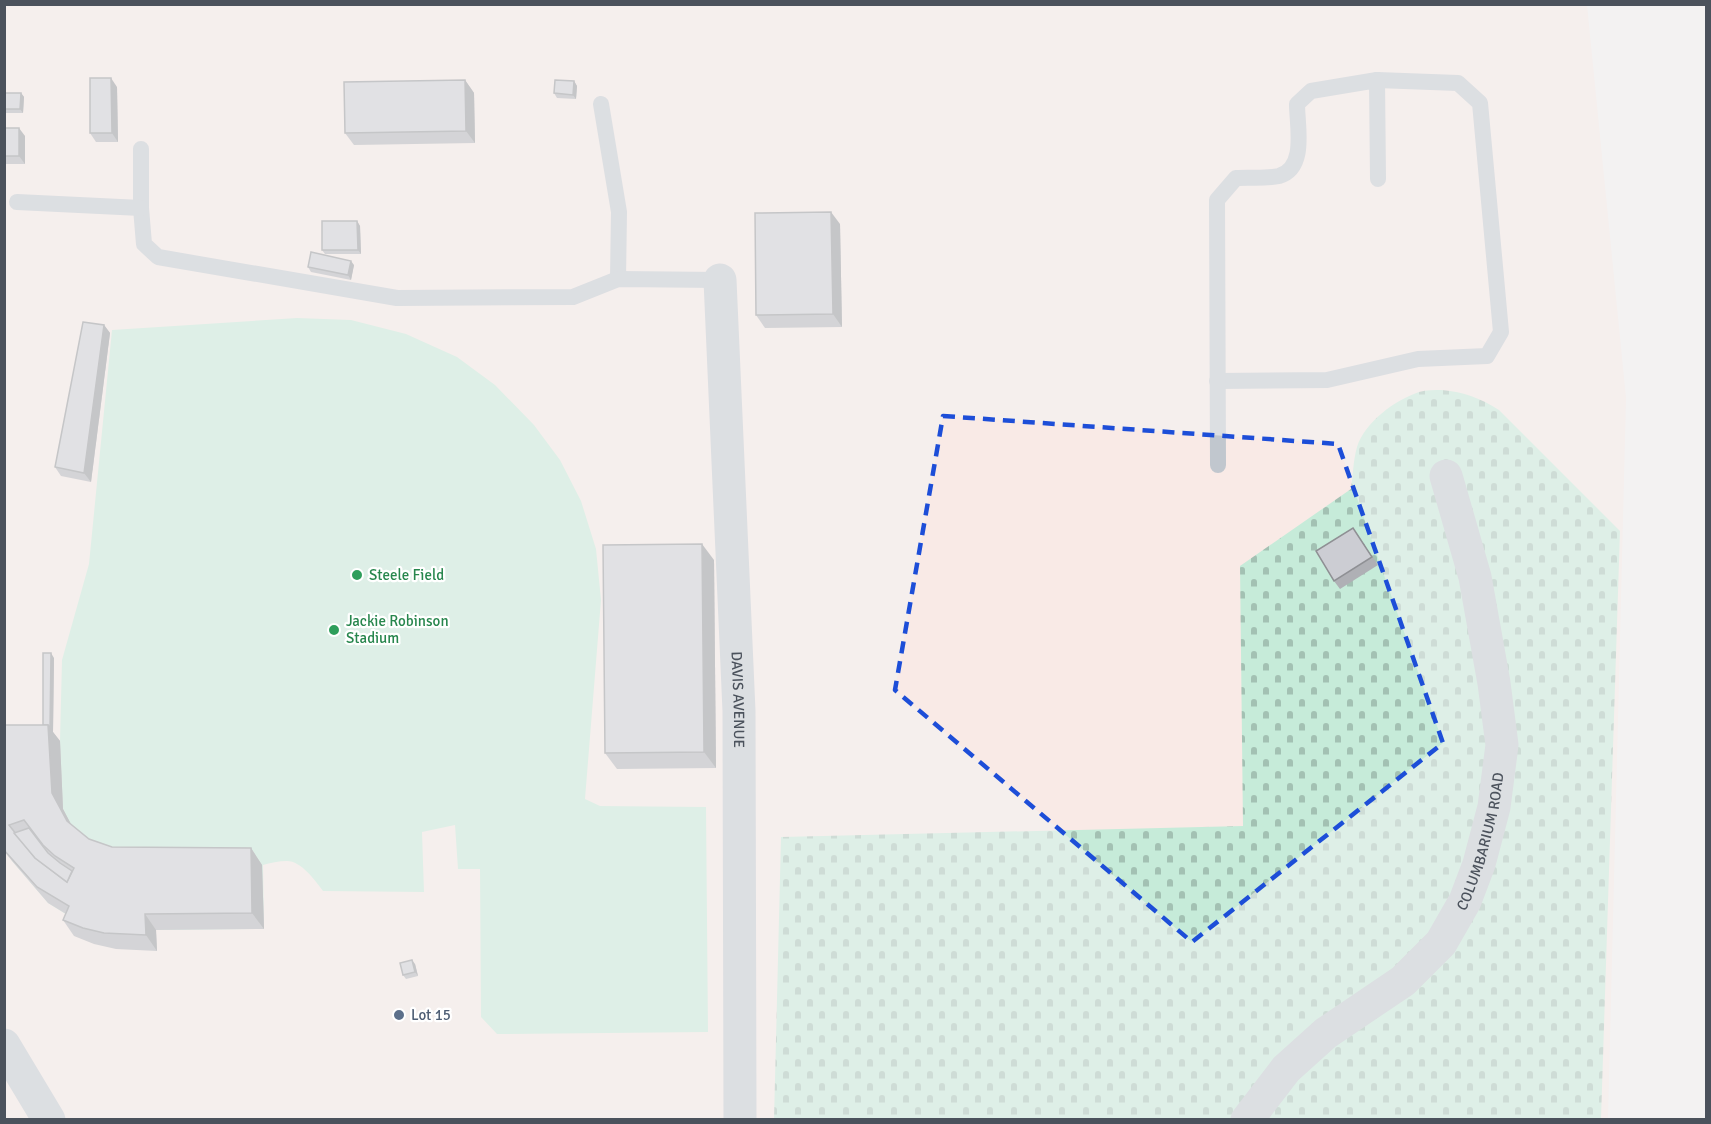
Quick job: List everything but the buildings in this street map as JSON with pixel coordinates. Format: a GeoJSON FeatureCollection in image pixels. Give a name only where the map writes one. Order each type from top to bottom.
{"type":"FeatureCollection","features":[{"type":"Feature","properties":{"kind":"street","name":"DAVIS AVENUE"},"geometry":{"type":"LineString","coordinates":[[720,280],[739,711],[740,1119]]}},
{"type":"Feature","properties":{"kind":"street","name":"COLUMBARIUM ROAD"},"geometry":{"type":"LineString","coordinates":[[1247,1119],[1286,1070],[1326,1033],[1403,981],[1441,943],[1465,901],[1479,864],[1494,807],[1502,745],[1494,683],[1475,577],[1446,476]]}},
{"type":"Feature","properties":{"kind":"street"},"geometry":{"type":"LineString","coordinates":[[4,1045],[49,1119]]}},
{"type":"Feature","properties":{"kind":"lane"},"geometry":{"type":"LineString","coordinates":[[1377,80],[1378,179]]}},
{"type":"Feature","properties":{"kind":"lane"},"geometry":{"type":"LineString","coordinates":[[1217,381],[1328,380],[1418,359],[1487,356],[1502,332],[1480,103],[1458,83],[1377,80],[1311,91],[1297,104],[1298,158],[1290,170],[1279,176],[1236,178],[1217,200],[1217,381],[1218,465]]}},
{"type":"Feature","properties":{"kind":"lane"},"geometry":{"type":"LineString","coordinates":[[601,104],[619,212],[618,279]]}},
{"type":"Feature","properties":{"kind":"lane"},"geometry":{"type":"LineString","coordinates":[[141,149],[141,208],[144,244],[159,257],[396,298],[573,297],[618,279],[720,280]]}},
{"type":"Feature","properties":{"kind":"lane"},"geometry":{"type":"LineString","coordinates":[[17,202],[141,208]]}},
{"type":"Feature","properties":{"kind":"highlighted area"},"geometry":{"type":"Polygon","coordinates":[[[943,416],[1338,444],[1443,743],[1192,942],[895,690],[943,416]]]}},
{"type":"Feature","properties":{"kind":"shaded area"},"geometry":{"type":"Polygon","coordinates":[[[5,5],[1587,5],[1626,398],[1608,1119],[5,1120],[5,5]]]}},
{"type":"Feature","properties":{"kind":"green space","name":"Jackie Robinson Stadium"},"geometry":{"type":"Polygon","coordinates":[[[297,318],[351,320],[406,334],[457,357],[495,385],[534,425],[560,460],[581,501],[596,549],[601,600],[585,799],[600,806],[706,807],[708,1032],[497,1034],[481,1017],[480,869],[458,869],[455,825],[422,832],[424,892],[323,891],[297,864],[281,861],[263,865],[264,929],[156,930],[80,923],[48,903],[12,861],[5,842],[60,741],[62,660],[89,564],[112,330],[297,318]]]}},
{"type":"Feature","properties":{"kind":"green space"},"geometry":{"type":"Polygon","coordinates":[[[1442,390],[1472,396],[1499,410],[1620,531],[1601,1119],[774,1120],[781,837],[1243,826],[1240,566],[1351,489],[1357,447],[1367,429],[1382,413],[1400,400],[1419,392],[1442,390]]]}},
{"type":"Feature","properties":{"kind":"place","name":"Steele Field"},"geometry":{"type":"Point","coordinates":[357,575]}},
{"type":"Feature","properties":{"kind":"place","name":"Jackie Robinson Stadium"},"geometry":{"type":"Point","coordinates":[334,630]}},
{"type":"Feature","properties":{"kind":"place","name":"Lot 15"},"geometry":{"type":"Point","coordinates":[399,1015]}}]}
